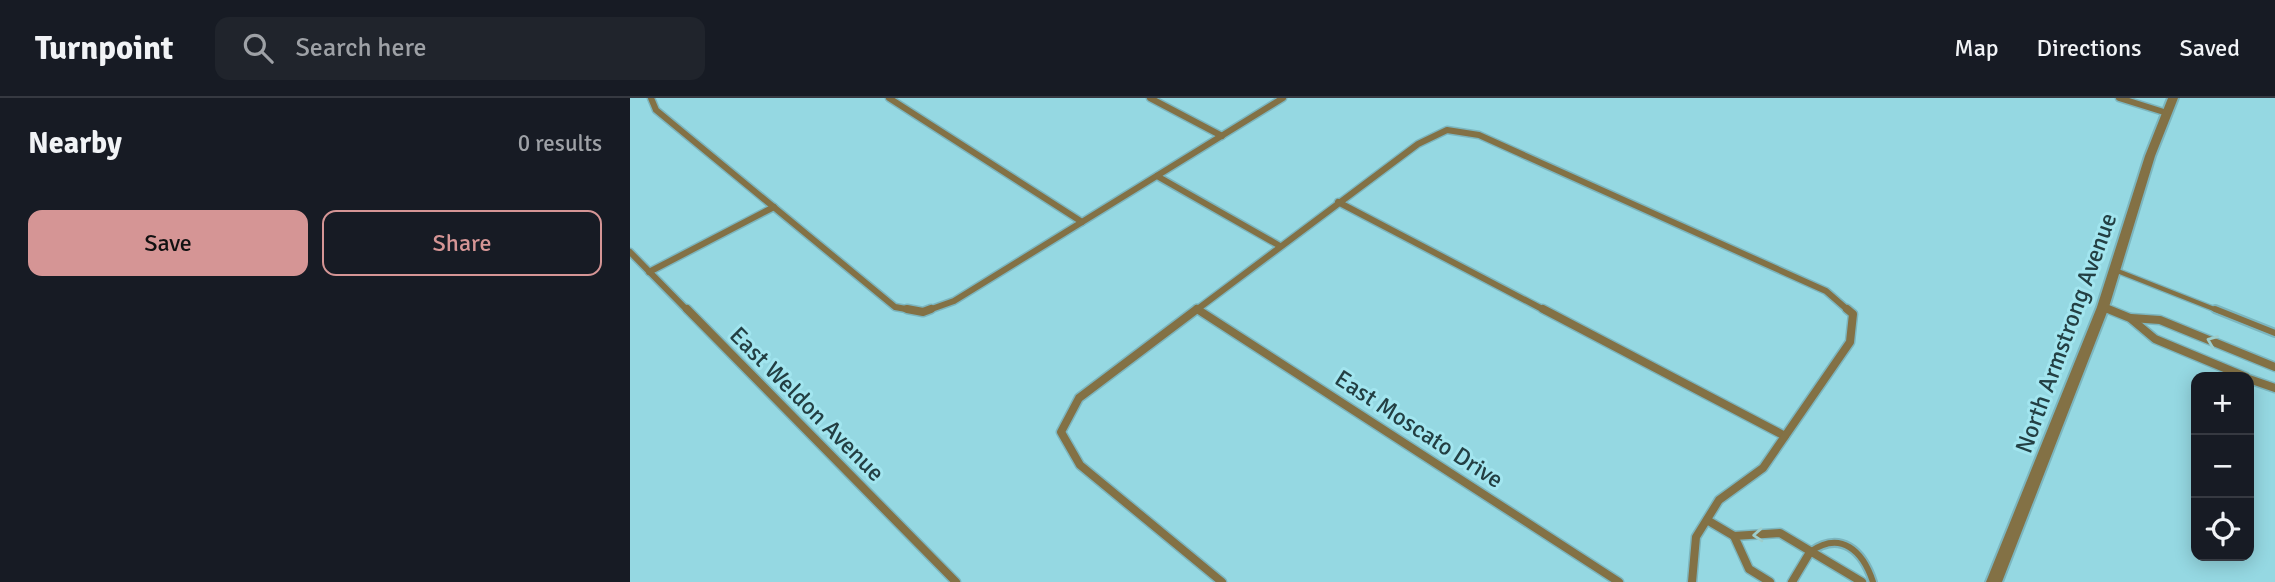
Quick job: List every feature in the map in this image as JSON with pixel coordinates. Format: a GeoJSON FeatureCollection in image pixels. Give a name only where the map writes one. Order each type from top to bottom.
{"type":"FeatureCollection","features":[{"type":"Feature","properties":{"kind":"street"},"geometry":{"type":"LineString","coordinates":[[650,98],[656,110],[895,307],[923,312],[954,301],[1283,98]]}},
{"type":"Feature","properties":{"kind":"street"},"geometry":{"type":"LineString","coordinates":[[889,98],[1083,222]]}},
{"type":"Feature","properties":{"kind":"street"},"geometry":{"type":"LineString","coordinates":[[1150,98],[1222,136]]}},
{"type":"Feature","properties":{"kind":"street"},"geometry":{"type":"LineString","coordinates":[[2119,98],[2167,113]]}},
{"type":"Feature","properties":{"kind":"street","name":"North Armstrong Avenue"},"geometry":{"type":"LineString","coordinates":[[1994,582],[2103,307],[2150,156],[2173,98]]}},
{"type":"Feature","properties":{"kind":"street"},"geometry":{"type":"LineString","coordinates":[[1222,582],[1080,465],[1062,432],[1079,398],[1338,202],[1418,144],[1447,130],[1479,135],[1826,291],[1853,314],[1850,342],[1763,468],[1719,500],[1696,537],[1692,582]]}},
{"type":"Feature","properties":{"kind":"street"},"geometry":{"type":"LineString","coordinates":[[1157,176],[1280,246]]}},
{"type":"Feature","properties":{"kind":"street"},"geometry":{"type":"LineString","coordinates":[[1338,202],[1785,436]]}},
{"type":"Feature","properties":{"kind":"street"},"geometry":{"type":"LineString","coordinates":[[649,272],[774,207]]}},
{"type":"Feature","properties":{"kind":"street","name":"East Weldon Avenue"},"geometry":{"type":"LineString","coordinates":[[630,252],[956,582]]}},
{"type":"Feature","properties":{"kind":"street"},"geometry":{"type":"LineString","coordinates":[[2103,307],[2130,318],[2155,339],[2233,372]]}},
{"type":"Feature","properties":{"kind":"street","name":"East Moscato Drive"},"geometry":{"type":"LineString","coordinates":[[1197,309],[1619,582]]}},
{"type":"Feature","properties":{"kind":"street"},"geometry":{"type":"LineString","coordinates":[[2130,318],[2160,320],[2275,367]]}},
{"type":"Feature","properties":{"kind":"street"},"geometry":{"type":"LineString","coordinates":[[2254,380],[2275,388]]}},
{"type":"Feature","properties":{"kind":"street"},"geometry":{"type":"LineString","coordinates":[[1707,520],[1734,536],[1780,533],[1862,582]]}},
{"type":"Feature","properties":{"kind":"street"},"geometry":{"type":"LineString","coordinates":[[1734,536],[1749,569],[1770,582]]}},
{"type":"Feature","properties":{"kind":"street"},"geometry":{"type":"LineString","coordinates":[[1792,582],[1810,552]]}},
{"type":"Feature","properties":{"kind":"lane"},"geometry":{"type":"LineString","coordinates":[[2115,270],[2275,333]]}},
{"type":"Feature","properties":{"kind":"lane"},"geometry":{"type":"LineString","coordinates":[[1810,552],[1826,543],[1843,545],[1861,556],[1870,568],[1873,582]]}}]}
